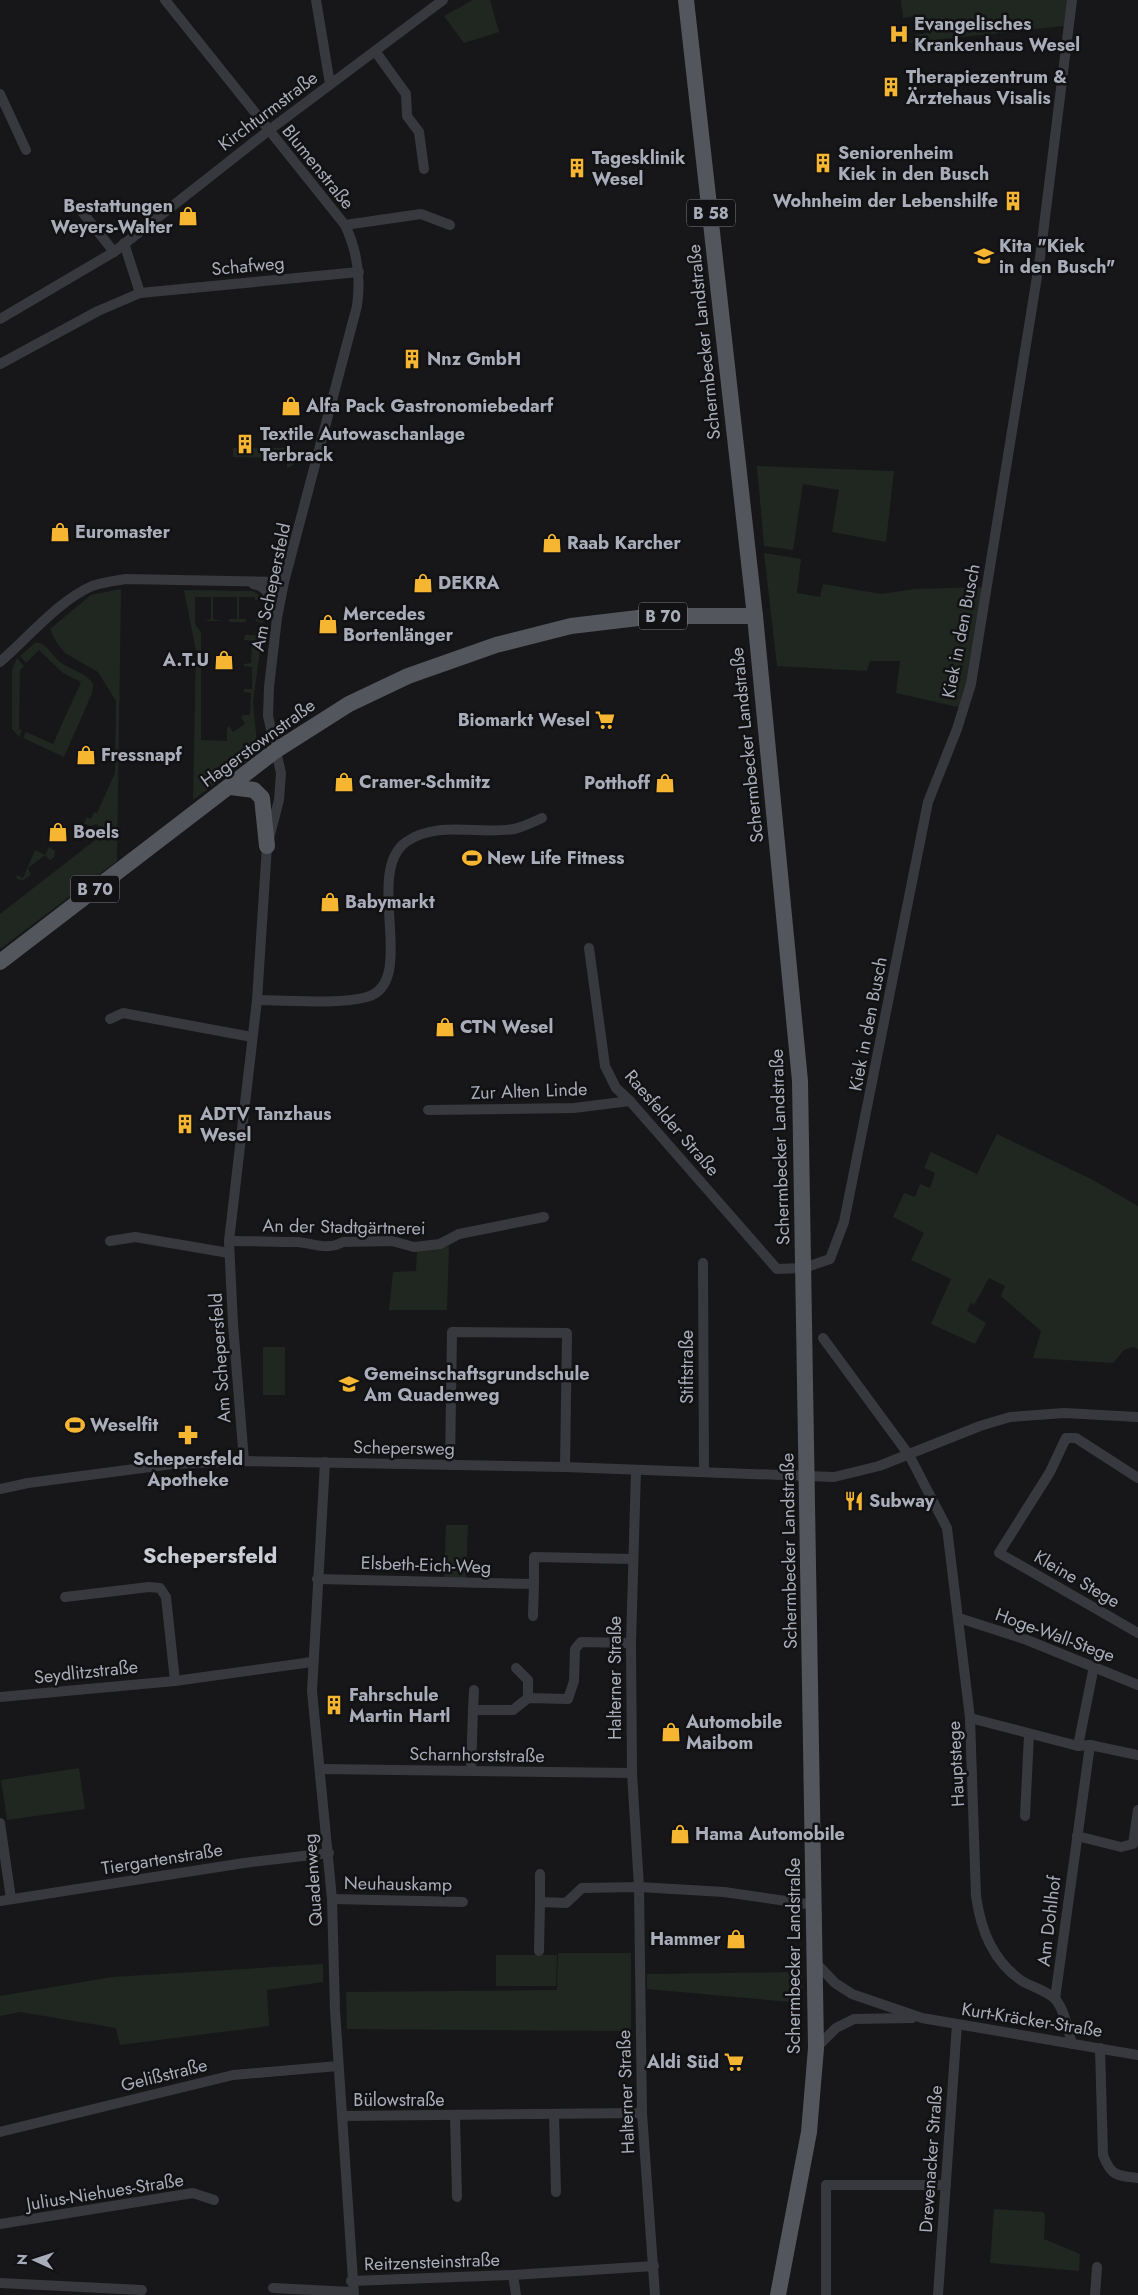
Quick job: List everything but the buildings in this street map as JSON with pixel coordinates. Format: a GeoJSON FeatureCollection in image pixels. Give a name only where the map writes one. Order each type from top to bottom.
{"type":"FeatureCollection","features":[{"type":"Feature","properties":{"kind":"main road","name":"Schermbecker Landstraße"},"geometry":{"type":"LineString","coordinates":[[686,0],[755,616],[800,1081],[816,2048],[810,2132],[779,2292]]}},
{"type":"Feature","properties":{"kind":"main road","name":"Hagerstownstraße"},"geometry":{"type":"LineString","coordinates":[[0,962],[158,839],[231,787],[275,751],[349,704],[408,676],[496,644],[571,626],[607,620],[655,616],[755,616]]}},
{"type":"Feature","properties":{"kind":"main road"},"geometry":{"type":"LineString","coordinates":[[231,787],[254,790],[262,798],[267,846]]}},
{"type":"Feature","properties":{"kind":"street","name":"Blumenstraße"},"geometry":{"type":"LineString","coordinates":[[165,0],[268,131],[345,224],[351,238]]}},
{"type":"Feature","properties":{"kind":"street"},"geometry":{"type":"LineString","coordinates":[[316,0],[330,84]]}},
{"type":"Feature","properties":{"kind":"street"},"geometry":{"type":"LineString","coordinates":[[426,0],[428,12]]}},
{"type":"Feature","properties":{"kind":"street","name":"Kirchturmstraße"},"geometry":{"type":"LineString","coordinates":[[0,319],[114,252],[268,131],[443,0]]}},
{"type":"Feature","properties":{"kind":"street","name":"Kiek in den Busch"},"geometry":{"type":"LineString","coordinates":[[804,1268],[830,1259],[844,1222],[928,802],[957,729],[971,684],[1040,258],[1072,0]]}},
{"type":"Feature","properties":{"kind":"street"},"geometry":{"type":"LineString","coordinates":[[375,51],[406,94],[407,116],[419,132],[424,169]]}},
{"type":"Feature","properties":{"kind":"street"},"geometry":{"type":"LineString","coordinates":[[0,94],[3,110],[26,150]]}},
{"type":"Feature","properties":{"kind":"street"},"geometry":{"type":"LineString","coordinates":[[79,208],[114,252]]}},
{"type":"Feature","properties":{"kind":"street"},"geometry":{"type":"LineString","coordinates":[[345,224],[421,214],[450,224]]}},
{"type":"Feature","properties":{"kind":"street","name":"Am Schepersfeld"},"geometry":{"type":"LineString","coordinates":[[244,1461],[229,1241],[257,1000],[267,846],[279,800],[281,773],[268,716],[269,687],[277,618],[284,582],[357,306],[358,272],[351,238]]}},
{"type":"Feature","properties":{"kind":"street"},"geometry":{"type":"LineString","coordinates":[[124,243],[140,293]]}},
{"type":"Feature","properties":{"kind":"street","name":"Schafweg"},"geometry":{"type":"LineString","coordinates":[[0,364],[98,311],[140,293],[358,272]]}},
{"type":"Feature","properties":{"kind":"street"},"geometry":{"type":"LineString","coordinates":[[0,662],[69,600],[93,586],[126,579],[284,582]]}},
{"type":"Feature","properties":{"kind":"street"},"geometry":{"type":"LineString","coordinates":[[242,582],[261,586],[266,590],[277,618]]}},
{"type":"Feature","properties":{"kind":"street"},"geometry":{"type":"LineString","coordinates":[[257,1000],[351,1000],[378,991],[386,982],[390,965],[389,874],[394,856],[404,843],[418,835],[444,830],[514,828],[542,818]]}},
{"type":"Feature","properties":{"kind":"street","name":"Raesfelder Straße"},"geometry":{"type":"LineString","coordinates":[[589,948],[605,1066],[616,1088],[630,1101],[777,1269],[804,1268]]}},
{"type":"Feature","properties":{"kind":"street"},"geometry":{"type":"LineString","coordinates":[[110,1019],[123,1013],[252,1037]]}},
{"type":"Feature","properties":{"kind":"street","name":"Zur Alten Linde"},"geometry":{"type":"LineString","coordinates":[[428,1110],[574,1108],[630,1101]]}},
{"type":"Feature","properties":{"kind":"street","name":"An der Stadtgärtnerei"},"geometry":{"type":"LineString","coordinates":[[229,1241],[304,1242],[316,1246],[336,1246],[343,1242],[392,1241],[414,1247],[440,1244],[459,1234],[544,1217]]}},
{"type":"Feature","properties":{"kind":"street"},"geometry":{"type":"LineString","coordinates":[[110,1241],[135,1236],[229,1253]]}},
{"type":"Feature","properties":{"kind":"street","name":"Stiftstraße"},"geometry":{"type":"LineString","coordinates":[[703,1263],[704,1472]]}},
{"type":"Feature","properties":{"kind":"street"},"geometry":{"type":"LineString","coordinates":[[450,1465],[452,1332],[567,1333],[565,1467]]}},
{"type":"Feature","properties":{"kind":"street","name":"Hauptstege"},"geometry":{"type":"LineString","coordinates":[[823,1338],[909,1455],[947,1528],[970,1718],[976,1896],[980,1921],[1001,1964],[1022,1981],[1055,2000]]}},
{"type":"Feature","properties":{"kind":"street","name":"Schepersweg"},"geometry":{"type":"LineString","coordinates":[[0,1489],[28,1483],[173,1464],[244,1461],[565,1467],[808,1478],[834,1477],[862,1471],[909,1455],[980,1426],[1010,1417],[1064,1413],[1138,1417]]}},
{"type":"Feature","properties":{"kind":"street","name":"Kleine Stege"},"geometry":{"type":"LineString","coordinates":[[1138,1478],[1076,1438],[1066,1438],[1050,1472],[999,1553],[1138,1633]]}},
{"type":"Feature","properties":{"kind":"street","name":"Quadenweg"},"geometry":{"type":"LineString","coordinates":[[325,1462],[312,1662],[314,1715],[321,1769],[332,1899],[338,2066],[352,2289]]}},
{"type":"Feature","properties":{"kind":"street","name":"Halterner Straße"},"geometry":{"type":"LineString","coordinates":[[636,1470],[631,1643],[632,1774],[639,1887],[642,2113],[655,2295]]}},
{"type":"Feature","properties":{"kind":"street"},"geometry":{"type":"LineString","coordinates":[[533,1616],[534,1557],[633,1559]]}},
{"type":"Feature","properties":{"kind":"street","name":"Elsbeth-Eich-Weg"},"geometry":{"type":"LineString","coordinates":[[317,1578],[534,1584]]}},
{"type":"Feature","properties":{"kind":"street"},"geometry":{"type":"LineString","coordinates":[[65,1597],[149,1587],[160,1588],[166,1597],[175,1680]]}},
{"type":"Feature","properties":{"kind":"street","name":"Hoge-Wall-Stege"},"geometry":{"type":"LineString","coordinates":[[959,1618],[1027,1640],[1138,1685]]}},
{"type":"Feature","properties":{"kind":"street"},"geometry":{"type":"LineString","coordinates":[[474,1710],[514,1710],[528,1698],[568,1699],[574,1681],[575,1649],[582,1642],[631,1643]]}},
{"type":"Feature","properties":{"kind":"street","name":"Seydlitzstraße"},"geometry":{"type":"LineString","coordinates":[[0,1697],[175,1680],[312,1662]]}},
{"type":"Feature","properties":{"kind":"street"},"geometry":{"type":"LineString","coordinates":[[1078,1746],[1094,1666]]}},
{"type":"Feature","properties":{"kind":"street"},"geometry":{"type":"LineString","coordinates":[[516,1668],[528,1680],[528,1698]]}},
{"type":"Feature","properties":{"kind":"street"},"geometry":{"type":"LineString","coordinates":[[471,1771],[474,1690]]}},
{"type":"Feature","properties":{"kind":"street"},"geometry":{"type":"LineString","coordinates":[[970,1718],[1029,1735],[1078,1746],[1090,1745],[1138,1755]]}},
{"type":"Feature","properties":{"kind":"street"},"geometry":{"type":"LineString","coordinates":[[1025,1816],[1029,1735]]}},
{"type":"Feature","properties":{"kind":"street","name":"Am Dohlhof"},"geometry":{"type":"LineString","coordinates":[[1055,2000],[1090,1745]]}},
{"type":"Feature","properties":{"kind":"street","name":"Scharnhorststraße"},"geometry":{"type":"LineString","coordinates":[[321,1769],[632,1774]]}},
{"type":"Feature","properties":{"kind":"street"},"geometry":{"type":"LineString","coordinates":[[1077,1836],[1121,1847],[1133,1844],[1138,1810]]}},
{"type":"Feature","properties":{"kind":"street"},"geometry":{"type":"LineString","coordinates":[[0,1823],[12,1899]]}},
{"type":"Feature","properties":{"kind":"street","name":"Tiergartenstraße"},"geometry":{"type":"LineString","coordinates":[[0,1901],[244,1863],[329,1853]]}},
{"type":"Feature","properties":{"kind":"street"},"geometry":{"type":"LineString","coordinates":[[539,1951],[540,1874]]}},
{"type":"Feature","properties":{"kind":"street"},"geometry":{"type":"LineString","coordinates":[[540,1902],[566,1903],[582,1888],[639,1887],[724,1892],[814,1906]]}},
{"type":"Feature","properties":{"kind":"street","name":"Neuhauskamp"},"geometry":{"type":"LineString","coordinates":[[332,1899],[463,1902]]}},
{"type":"Feature","properties":{"kind":"street","name":"Kurt-Kräcker-Straße"},"geometry":{"type":"LineString","coordinates":[[816,1962],[835,1983],[852,1994],[922,2018],[1138,2054]]}},
{"type":"Feature","properties":{"kind":"street"},"geometry":{"type":"LineString","coordinates":[[1055,2000],[1063,2014],[1072,2044]]}},
{"type":"Feature","properties":{"kind":"street","name":"Kurt-Kräcker-Straße"},"geometry":{"type":"LineString","coordinates":[[816,2048],[836,2028],[854,2019],[922,2018]]}},
{"type":"Feature","properties":{"kind":"street","name":"Drevenacker Straße"},"geometry":{"type":"LineString","coordinates":[[938,2295],[957,2024]]}},
{"type":"Feature","properties":{"kind":"street"},"geometry":{"type":"LineString","coordinates":[[1100,2048],[1103,2155],[1108,2168],[1118,2176],[1138,2178]]}},
{"type":"Feature","properties":{"kind":"street","name":"Gelißstraße"},"geometry":{"type":"LineString","coordinates":[[0,2132],[233,2075],[338,2066]]}},
{"type":"Feature","properties":{"kind":"street","name":"Bülowstraße"},"geometry":{"type":"LineString","coordinates":[[342,2116],[642,2113]]}},
{"type":"Feature","properties":{"kind":"street"},"geometry":{"type":"LineString","coordinates":[[554,2115],[556,2192]]}},
{"type":"Feature","properties":{"kind":"street","name":"Bülowstraße"},"geometry":{"type":"LineString","coordinates":[[455,2116],[457,2197]]}},
{"type":"Feature","properties":{"kind":"street"},"geometry":{"type":"LineString","coordinates":[[826,2295],[826,2185],[946,2185]]}},
{"type":"Feature","properties":{"kind":"street","name":"Julius-Niehues-Straße"},"geometry":{"type":"LineString","coordinates":[[0,2224],[193,2193],[214,2200]]}},
{"type":"Feature","properties":{"kind":"street","name":"Reitzensteinstraße"},"geometry":{"type":"LineString","coordinates":[[273,2288],[352,2289],[513,2275],[654,2266]]}},
{"type":"Feature","properties":{"kind":"street"},"geometry":{"type":"LineString","coordinates":[[1095,2295],[1097,2267]]}},
{"type":"Feature","properties":{"kind":"street","name":"Reitzensteinstraße"},"geometry":{"type":"LineString","coordinates":[[513,2275],[516,2295]]}},
{"type":"Feature","properties":{"kind":"street"},"geometry":{"type":"LineString","coordinates":[[0,2283],[88,2291],[142,2290]]}},
{"type":"Feature","properties":{"kind":"shaded area"},"geometry":{"type":"Polygon","coordinates":[[[473,0],[490,0],[499,32],[464,43],[444,16],[473,0]]]}},
{"type":"Feature","properties":{"kind":"shaded area"},"geometry":{"type":"Polygon","coordinates":[[[901,0],[1068,0],[1064,26],[906,43],[914,39],[915,35],[927,33],[925,15],[903,18],[901,0]]]}},
{"type":"Feature","properties":{"kind":"shaded area"},"geometry":{"type":"Polygon","coordinates":[[[233,448],[288,448],[296,453],[297,459],[292,466],[287,468],[287,458],[233,457],[233,448]]]}},
{"type":"Feature","properties":{"kind":"shaded area"},"geometry":{"type":"Polygon","coordinates":[[[757,466],[894,471],[886,542],[832,532],[839,490],[803,484],[793,550],[764,546],[757,466]]]}},
{"type":"Feature","properties":{"kind":"shaded area"},"geometry":{"type":"Polygon","coordinates":[[[764,553],[801,559],[797,593],[820,597],[823,584],[881,594],[915,589],[983,587],[969,679],[962,708],[896,693],[900,661],[870,661],[867,671],[777,666],[764,553]]]}},
{"type":"Feature","properties":{"kind":"shaded area"},"geometry":{"type":"Polygon","coordinates":[[[121,589],[117,861],[0,949],[0,914],[103,834],[97,824],[91,826],[84,824],[87,817],[91,819],[94,812],[97,813],[115,773],[116,701],[98,672],[65,653],[50,629],[91,595],[121,589]]]}},
{"type":"Feature","properties":{"kind":"shaded area"},"geometry":{"type":"Polygon","coordinates":[[[184,590],[252,591],[261,596],[263,600],[255,600],[255,597],[239,597],[239,619],[246,619],[246,622],[229,622],[229,619],[237,619],[237,597],[213,597],[213,619],[221,621],[204,621],[211,619],[211,597],[195,597],[195,624],[201,632],[201,740],[227,741],[227,728],[229,726],[233,732],[245,724],[241,717],[243,715],[250,715],[251,693],[244,692],[244,689],[252,689],[252,667],[244,666],[244,664],[251,663],[252,641],[244,640],[245,635],[262,635],[253,703],[258,753],[193,800],[196,651],[184,590]]]}},
{"type":"Feature","properties":{"kind":"shaded area"},"geometry":{"type":"Polygon","coordinates":[[[263,600],[265,608],[263,623],[255,619],[263,619],[263,600]]]}},
{"type":"Feature","properties":{"kind":"shaded area"},"geometry":{"type":"Polygon","coordinates":[[[36,642],[44,645],[60,662],[82,674],[93,684],[92,693],[64,757],[23,738],[26,732],[53,744],[81,682],[63,673],[39,650],[26,663],[20,656],[36,642]]]}},
{"type":"Feature","properties":{"kind":"shaded area"},"geometry":{"type":"Polygon","coordinates":[[[17,658],[24,666],[20,670],[19,729],[22,730],[19,737],[12,729],[12,670],[17,658]]]}},
{"type":"Feature","properties":{"kind":"shaded area"},"geometry":{"type":"Polygon","coordinates":[[[49,847],[55,851],[54,857],[50,860],[45,855],[49,847]]]}},
{"type":"Feature","properties":{"kind":"shaded area"},"geometry":{"type":"Polygon","coordinates":[[[35,850],[45,855],[28,868],[31,875],[23,880],[17,879],[16,875],[23,878],[35,850]]]}},
{"type":"Feature","properties":{"kind":"shaded area"},"geometry":{"type":"Polygon","coordinates":[[[997,1134],[1091,1179],[1138,1206],[1138,1349],[1133,1347],[1124,1350],[1113,1363],[1033,1358],[1041,1331],[1001,1296],[1005,1286],[989,1278],[974,1305],[971,1303],[967,1311],[986,1323],[975,1344],[931,1324],[951,1279],[911,1260],[924,1233],[893,1217],[904,1193],[915,1197],[920,1184],[930,1188],[935,1173],[924,1168],[931,1152],[977,1174],[997,1134]]]}},
{"type":"Feature","properties":{"kind":"shaded area"},"geometry":{"type":"Polygon","coordinates":[[[449,1246],[447,1310],[389,1310],[393,1272],[416,1271],[417,1251],[449,1246]]]}},
{"type":"Feature","properties":{"kind":"shaded area"},"geometry":{"type":"Polygon","coordinates":[[[263,1347],[285,1347],[285,1395],[263,1395],[263,1347]]]}},
{"type":"Feature","properties":{"kind":"shaded area"},"geometry":{"type":"Polygon","coordinates":[[[446,1525],[468,1525],[466,1579],[444,1579],[446,1525]]]}},
{"type":"Feature","properties":{"kind":"shaded area"},"geometry":{"type":"Polygon","coordinates":[[[79,1768],[85,1809],[7,1820],[1,1780],[79,1768]]]}},
{"type":"Feature","properties":{"kind":"shaded area"},"geometry":{"type":"Polygon","coordinates":[[[558,1953],[631,1953],[631,2031],[347,2029],[346,1992],[557,1990],[558,1953]]]}},
{"type":"Feature","properties":{"kind":"shaded area"},"geometry":{"type":"Polygon","coordinates":[[[496,1955],[557,1955],[556,1986],[496,1986],[496,1955]]]}},
{"type":"Feature","properties":{"kind":"shaded area"},"geometry":{"type":"Polygon","coordinates":[[[323,1964],[323,1982],[267,1990],[269,2026],[120,2045],[116,2028],[20,2012],[0,2016],[0,1996],[112,1977],[323,1964]]]}},
{"type":"Feature","properties":{"kind":"shaded area"},"geometry":{"type":"Polygon","coordinates":[[[802,1972],[802,2003],[647,1989],[647,1974],[802,1972]]]}},
{"type":"Feature","properties":{"kind":"shaded area"},"geometry":{"type":"Polygon","coordinates":[[[994,2209],[1043,2212],[1045,2215],[1044,2239],[1080,2254],[1079,2271],[990,2263],[994,2209]]]}},
{"type":"Feature","properties":{"kind":"place","name":"Evangelisches Krankenhaus Wesel"},"geometry":{"type":"Point","coordinates":[899,34]}},
{"type":"Feature","properties":{"kind":"place","name":"Therapiezentrum & Ärztehaus Visalis"},"geometry":{"type":"Point","coordinates":[891,87]}},
{"type":"Feature","properties":{"kind":"place","name":"Seniorenheim Kiek in den Busch"},"geometry":{"type":"Point","coordinates":[823,163]}},
{"type":"Feature","properties":{"kind":"place","name":"Tagesklinik Wesel"},"geometry":{"type":"Point","coordinates":[577,168]}},
{"type":"Feature","properties":{"kind":"place","name":"Wohnheim der Lebenshilfe"},"geometry":{"type":"Point","coordinates":[1013,201]}},
{"type":"Feature","properties":{"kind":"place","name":"Bestattungen Weyers-Walter"},"geometry":{"type":"Point","coordinates":[188,216]}},
{"type":"Feature","properties":{"kind":"place","name":"Kita \"Kiek in den Busch\""},"geometry":{"type":"Point","coordinates":[984,256]}},
{"type":"Feature","properties":{"kind":"place","name":"Nnz GmbH"},"geometry":{"type":"Point","coordinates":[412,359]}},
{"type":"Feature","properties":{"kind":"place","name":"Alfa Pack Gastronomiebedarf"},"geometry":{"type":"Point","coordinates":[291,406]}},
{"type":"Feature","properties":{"kind":"place","name":"Textile Autowaschanlage Terbrack"},"geometry":{"type":"Point","coordinates":[245,444]}},
{"type":"Feature","properties":{"kind":"place","name":"Euromaster"},"geometry":{"type":"Point","coordinates":[60,532]}},
{"type":"Feature","properties":{"kind":"place","name":"Raab Karcher"},"geometry":{"type":"Point","coordinates":[552,543]}},
{"type":"Feature","properties":{"kind":"place","name":"DEKRA"},"geometry":{"type":"Point","coordinates":[423,583]}},
{"type":"Feature","properties":{"kind":"place","name":"Mercedes Bortenlänger"},"geometry":{"type":"Point","coordinates":[328,624]}},
{"type":"Feature","properties":{"kind":"place","name":"A.T.U"},"geometry":{"type":"Point","coordinates":[224,660]}},
{"type":"Feature","properties":{"kind":"place","name":"Biomarkt Wesel"},"geometry":{"type":"Point","coordinates":[605,720]}},
{"type":"Feature","properties":{"kind":"place","name":"Fressnapf"},"geometry":{"type":"Point","coordinates":[86,755]}},
{"type":"Feature","properties":{"kind":"place","name":"Cramer-Schmitz"},"geometry":{"type":"Point","coordinates":[344,782]}},
{"type":"Feature","properties":{"kind":"place","name":"Potthoff"},"geometry":{"type":"Point","coordinates":[665,783]}},
{"type":"Feature","properties":{"kind":"place","name":"Boels"},"geometry":{"type":"Point","coordinates":[58,832]}},
{"type":"Feature","properties":{"kind":"place","name":"New Life Fitness"},"geometry":{"type":"Point","coordinates":[472,858]}},
{"type":"Feature","properties":{"kind":"place","name":"Babymarkt"},"geometry":{"type":"Point","coordinates":[330,902]}},
{"type":"Feature","properties":{"kind":"place","name":"CTN Wesel"},"geometry":{"type":"Point","coordinates":[445,1027]}},
{"type":"Feature","properties":{"kind":"place","name":"ADTV Tanzhaus Wesel"},"geometry":{"type":"Point","coordinates":[185,1124]}},
{"type":"Feature","properties":{"kind":"place","name":"Gemeinschaftsgrundschule Am Quadenweg"},"geometry":{"type":"Point","coordinates":[349,1384]}},
{"type":"Feature","properties":{"kind":"place","name":"Weselfit"},"geometry":{"type":"Point","coordinates":[75,1425]}},
{"type":"Feature","properties":{"kind":"place","name":"Schepersfeld Apotheke"},"geometry":{"type":"Point","coordinates":[188,1435]}},
{"type":"Feature","properties":{"kind":"place","name":"Subway"},"geometry":{"type":"Point","coordinates":[854,1501]}},
{"type":"Feature","properties":{"kind":"place","name":"Fahrschule Martin Hartl"},"geometry":{"type":"Point","coordinates":[334,1705]}},
{"type":"Feature","properties":{"kind":"place","name":"Automobile Maibom"},"geometry":{"type":"Point","coordinates":[671,1732]}},
{"type":"Feature","properties":{"kind":"place","name":"Hama Automobile"},"geometry":{"type":"Point","coordinates":[680,1834]}},
{"type":"Feature","properties":{"kind":"place","name":"Hammer"},"geometry":{"type":"Point","coordinates":[736,1939]}},
{"type":"Feature","properties":{"kind":"place","name":"Aldi Süd"},"geometry":{"type":"Point","coordinates":[734,2062]}},
{"type":"Feature","properties":{"kind":"district","name":"Schepersfeld"},"geometry":{"type":"Point","coordinates":[210,1555]}}]}
